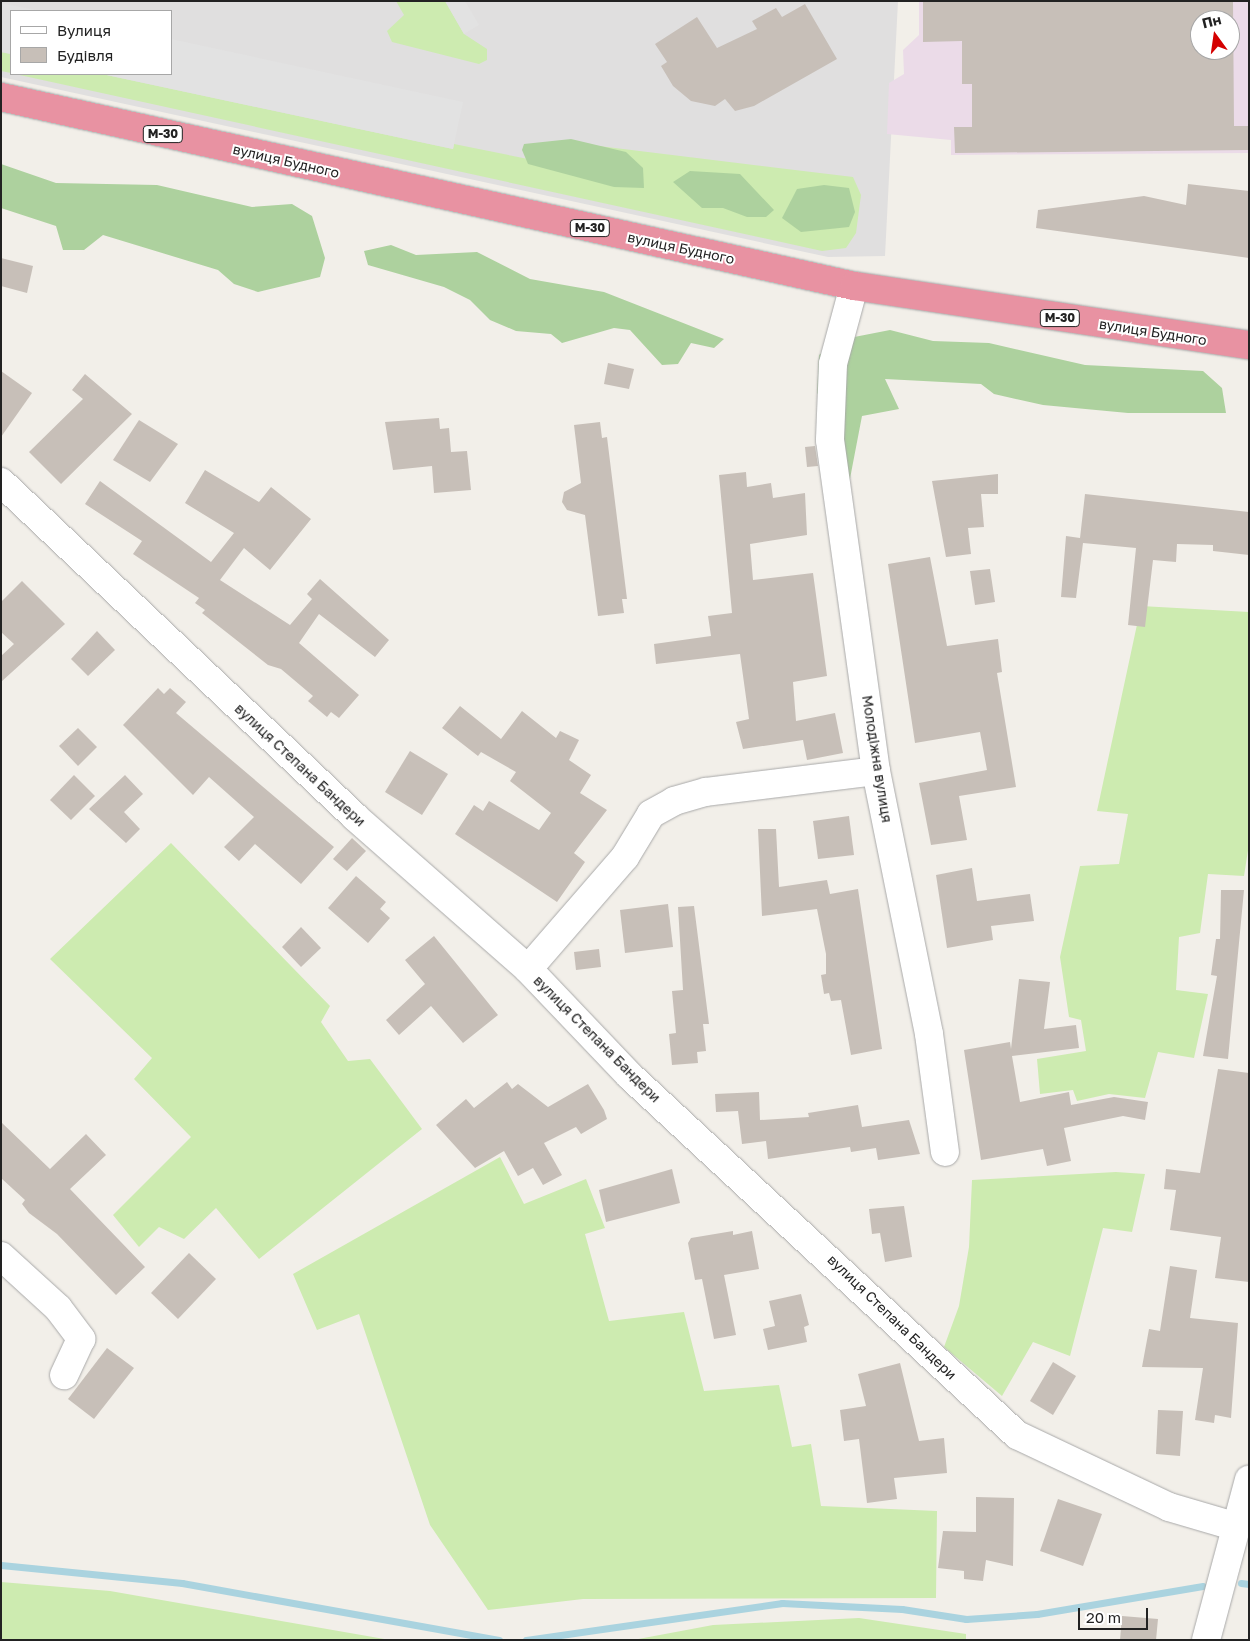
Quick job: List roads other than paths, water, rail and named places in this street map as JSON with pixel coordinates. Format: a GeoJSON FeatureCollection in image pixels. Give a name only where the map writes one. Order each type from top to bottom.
{"type":"FeatureCollection","features":[{"type":"Feature","properties":{"kind":"highway","name":"вулиця Будного"},"geometry":{"type":"LineString","coordinates":[[1,97],[854,286],[1249,345]]}},
{"type":"Feature","properties":{"kind":"street","name":"Молодіжна вулиця"},"geometry":{"type":"LineString","coordinates":[[854,286],[833,364],[830,440],[876,771],[929,1034],[945,1152]]}},
{"type":"Feature","properties":{"kind":"street","name":"вулиця Степана Бандери"},"geometry":{"type":"LineString","coordinates":[[1,482],[354,816],[528,969],[630,1076],[1017,1435],[1169,1507],[1237,1527]]}},
{"type":"Feature","properties":{"kind":"street"},"geometry":{"type":"LineString","coordinates":[[528,969],[625,857],[651,814],[674,801],[706,792],[876,771]]}},
{"type":"Feature","properties":{"kind":"street"},"geometry":{"type":"LineString","coordinates":[[1,1256],[58,1308],[82,1340],[64,1375]]}},
{"type":"Feature","properties":{"kind":"street"},"geometry":{"type":"LineString","coordinates":[[1206,1640],[1249,1480]]}},
{"type":"Feature","properties":{"kind":"waterway"},"geometry":{"type":"LineString","coordinates":[[1,1565],[182,1583],[499,1640]]}},
{"type":"Feature","properties":{"kind":"waterway"},"geometry":{"type":"LineString","coordinates":[[1241,1583],[1249,1584]]}},
{"type":"Feature","properties":{"kind":"waterway"},"geometry":{"type":"LineString","coordinates":[[526,1640],[782,1603],[902,1609],[966,1619],[1037,1614],[1203,1586]]}}]}
